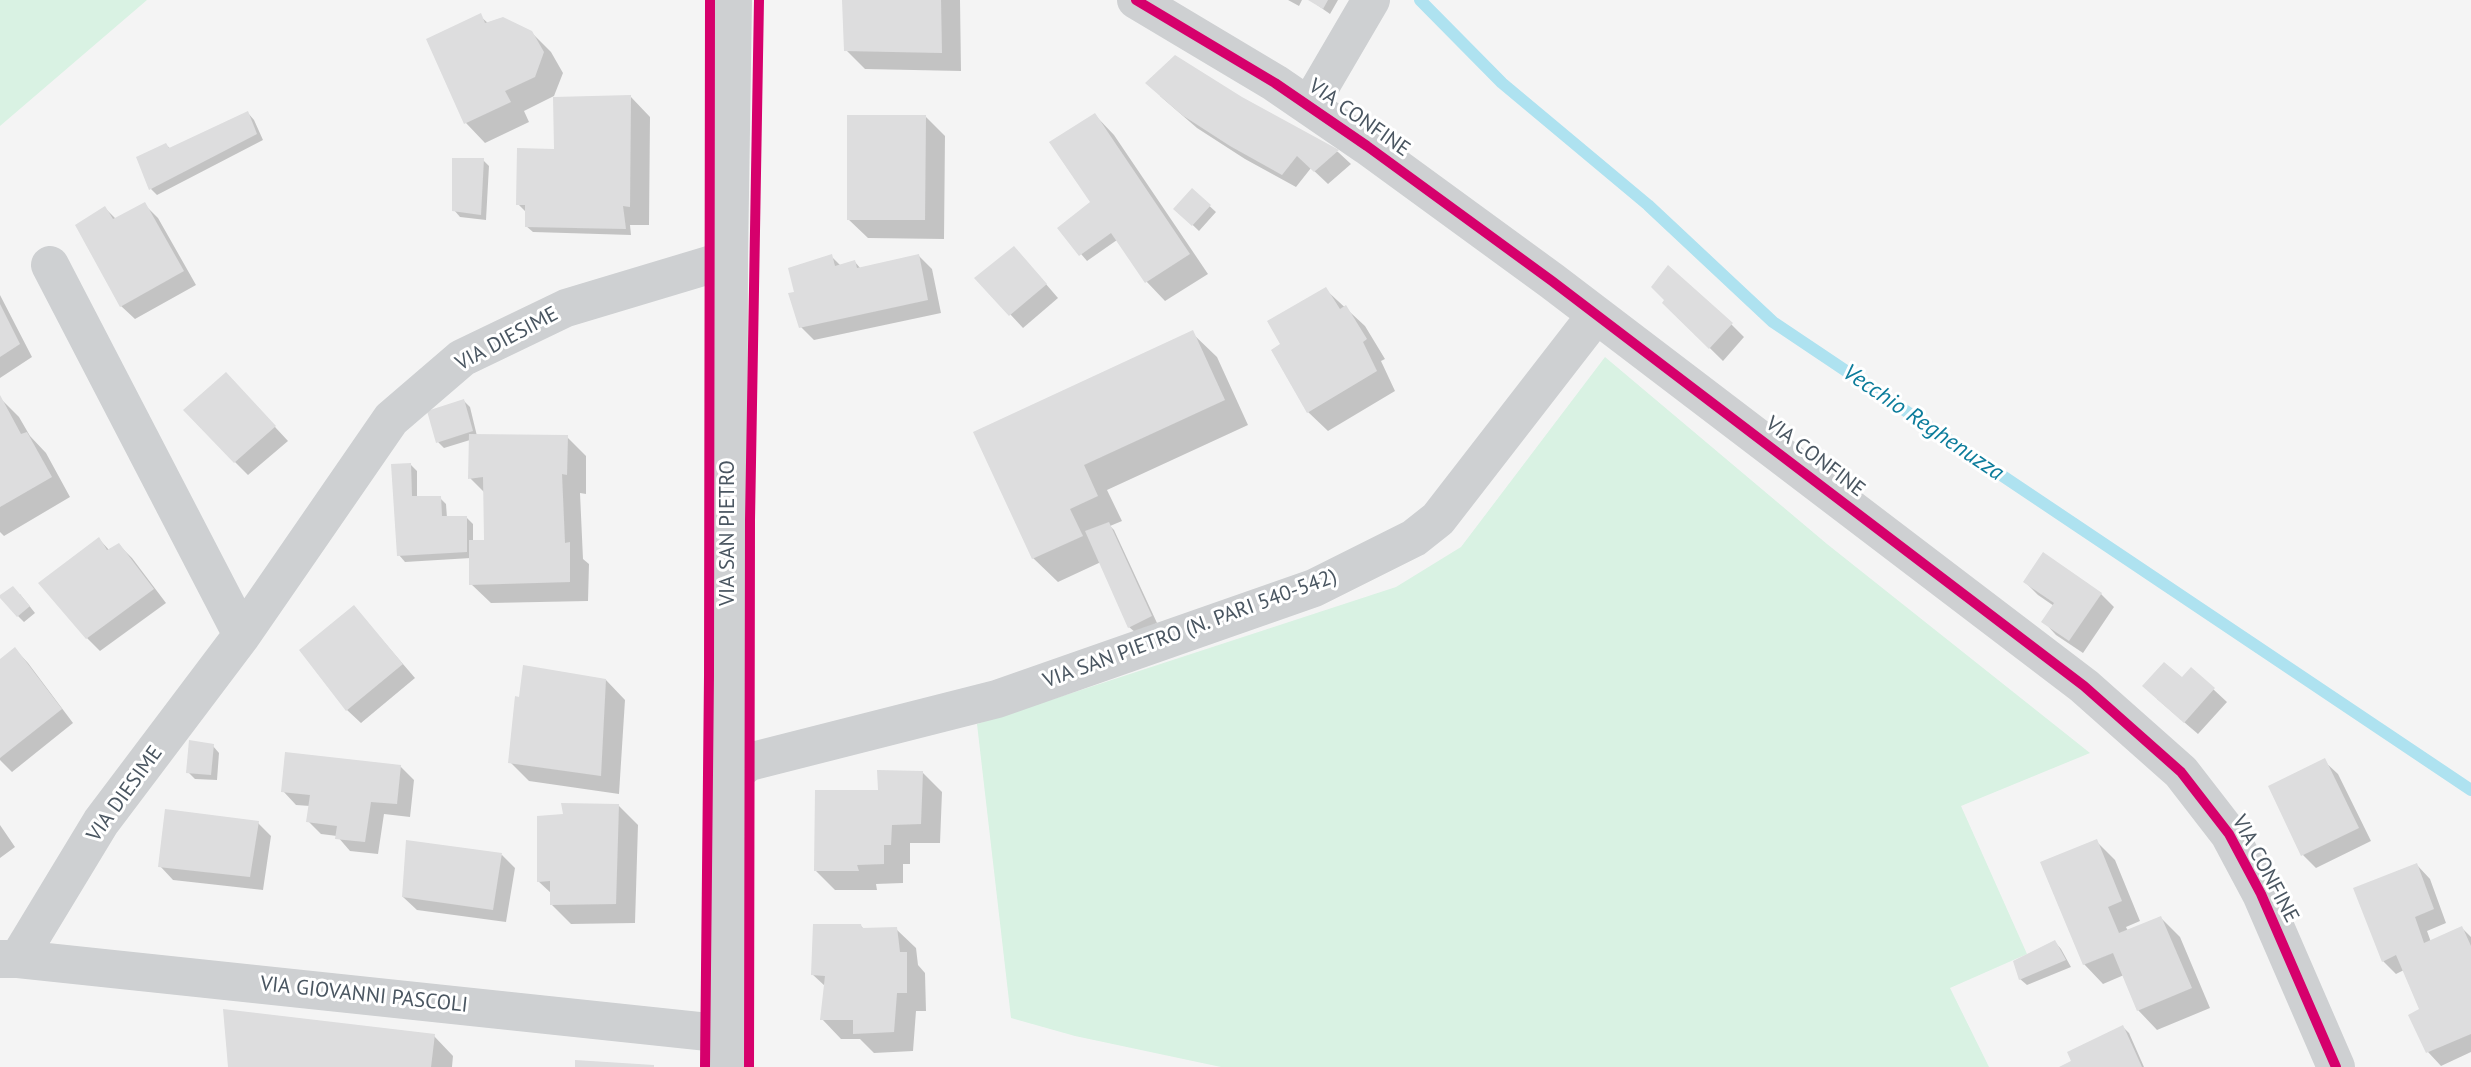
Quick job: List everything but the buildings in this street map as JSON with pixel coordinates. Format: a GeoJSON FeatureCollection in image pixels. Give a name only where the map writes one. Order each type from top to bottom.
{"type":"FeatureCollection","features":[{"type":"Feature","properties":{"kind":"street","name":"VIA SAN PIETRO"},"geometry":{"type":"LineString","coordinates":[[727,1050],[729,259],[733,0]]}},
{"type":"Feature","properties":{"kind":"street","name":"VIA CONFINE"},"geometry":{"type":"LineString","coordinates":[[1136,0],[1309,106],[1596,315],[2084,686],[2181,772],[2229,834],[2261,894],[2336,1067]]}},
{"type":"Feature","properties":{"kind":"street"},"geometry":{"type":"LineString","coordinates":[[1309,106],[1371,0]]}},
{"type":"Feature","properties":{"kind":"street","name":"VIA DIESIME"},"geometry":{"type":"LineString","coordinates":[[9,959],[101,822],[242,635],[391,419],[462,358],[566,308],[729,259]]}},
{"type":"Feature","properties":{"kind":"street"},"geometry":{"type":"LineString","coordinates":[[50,265],[242,635]]}},
{"type":"Feature","properties":{"kind":"street","name":"VIA SAN PIETRO (N. PARI 540-542)"},"geometry":{"type":"LineString","coordinates":[[727,779],[749,762],[997,699],[1314,588],[1414,538],[1438,519],[1596,315]]}},
{"type":"Feature","properties":{"kind":"street","name":"VIA GIOVANNI PASCOLI"},"geometry":{"type":"LineString","coordinates":[[9,959],[727,1050]]}},
{"type":"Feature","properties":{"kind":"green space"},"geometry":{"type":"Polygon","coordinates":[[[0,0],[147,0],[0,126],[0,0]]]}},
{"type":"Feature","properties":{"kind":"green space"},"geometry":{"type":"Polygon","coordinates":[[[1605,357],[1827,544],[2090,753],[1961,806],[2027,954],[1950,988],[1989,1067],[1221,1067],[1075,1036],[1011,1018],[977,724],[1396,587],[1461,547],[1605,357]]]}},
{"type":"Feature","properties":{"kind":"waterway","name":"Vecchio Reghenuzza"},"geometry":{"type":"LineString","coordinates":[[1420,0],[1502,83],[1648,205],[1773,322],[2471,790]]}},
{"type":"Feature","properties":{"kind":"cycle path"},"geometry":{"type":"LineString","coordinates":[[705,1067],[709,676],[710,0]]}},
{"type":"Feature","properties":{"kind":"cycle path"},"geometry":{"type":"LineString","coordinates":[[749,1067],[750,520],[759,0]]}},
{"type":"Feature","properties":{"kind":"cycle path"},"geometry":{"type":"LineString","coordinates":[[1136,0],[1275,83],[1367,146],[1552,281],[2084,686],[2181,772],[2229,834],[2261,894],[2336,1067]]}}]}
